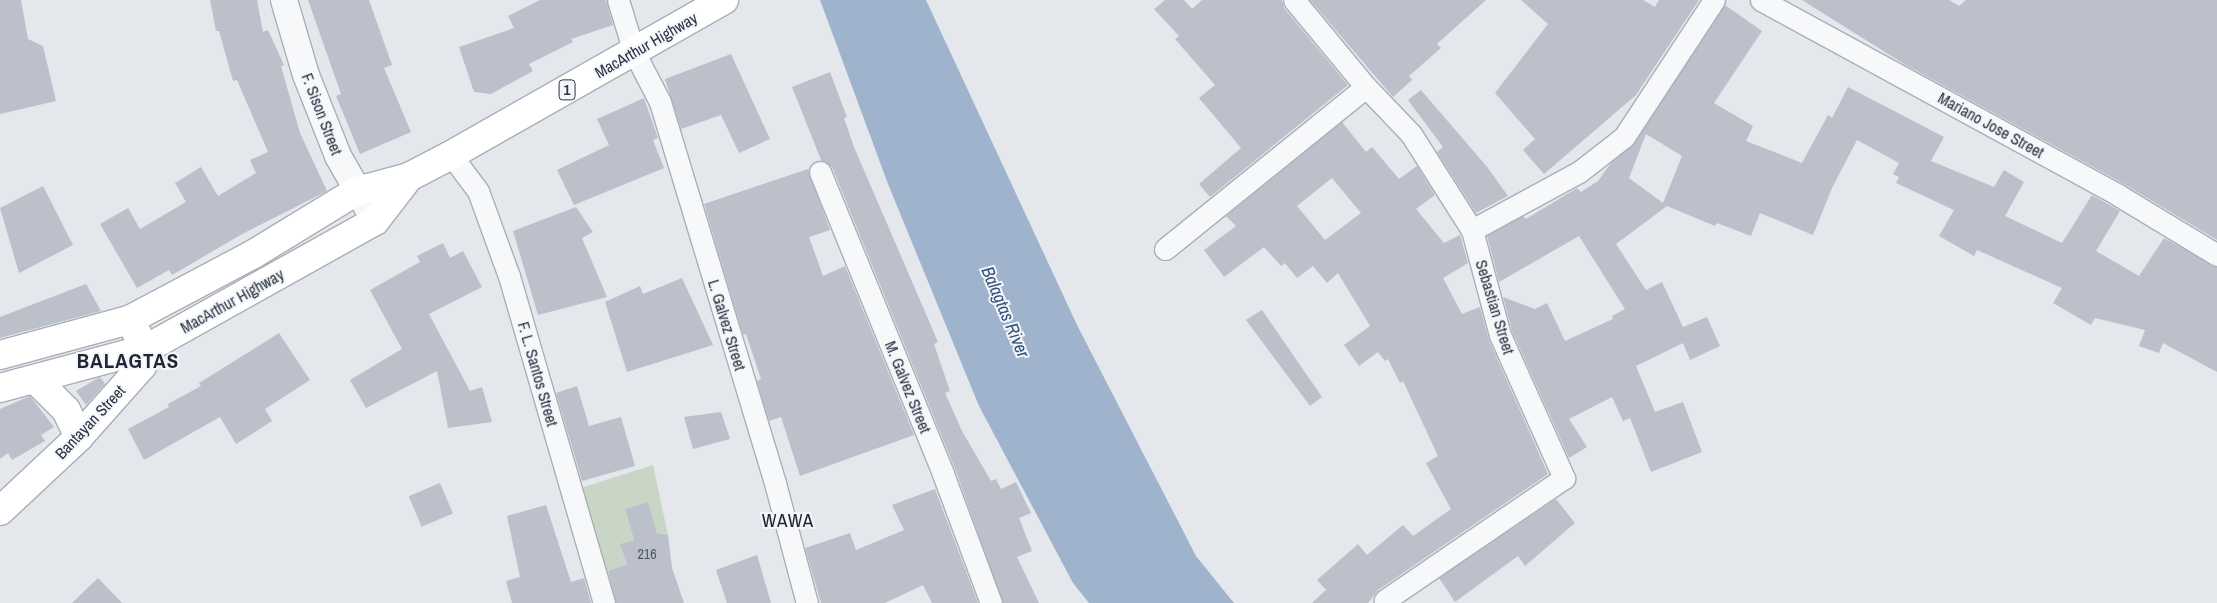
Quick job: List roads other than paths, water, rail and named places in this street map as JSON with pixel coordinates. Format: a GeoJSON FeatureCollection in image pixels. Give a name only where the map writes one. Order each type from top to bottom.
{"type":"FeatureCollection","features":[{"type":"Feature","properties":{"kind":"main road","name":"MacArthur Highway"},"geometry":{"type":"LineString","coordinates":[[0,355],[129,320],[252,254],[358,191],[410,177],[452,155],[724,0]]}},
{"type":"Feature","properties":{"kind":"main road","name":"MacArthur Highway"},"geometry":{"type":"LineString","coordinates":[[0,388],[146,349],[375,221],[410,177]]}},
{"type":"Feature","properties":{"kind":"main road"},"geometry":{"type":"LineString","coordinates":[[129,320],[146,349]]}},
{"type":"Feature","properties":{"kind":"main road","name":"Bantayan Street"},"geometry":{"type":"LineString","coordinates":[[0,511],[79,437],[142,366],[146,349]]}},
{"type":"Feature","properties":{"kind":"main road"},"geometry":{"type":"LineString","coordinates":[[35,379],[66,410],[79,437]]}},
{"type":"Feature","properties":{"kind":"street","name":"F. Sison Street"},"geometry":{"type":"LineString","coordinates":[[284,0],[306,75],[338,156],[375,221]]}},
{"type":"Feature","properties":{"kind":"street","name":"L. Galvez Street"},"geometry":{"type":"LineString","coordinates":[[618,0],[634,52],[660,102],[775,483],[808,603]]}},
{"type":"Feature","properties":{"kind":"street","name":"Sebastian Street"},"geometry":{"type":"LineString","coordinates":[[1294,0],[1366,87],[1412,134],[1472,230],[1500,335],[1564,478],[1385,600]]}},
{"type":"Feature","properties":{"kind":"street"},"geometry":{"type":"LineString","coordinates":[[1472,230],[1579,172],[1624,137],[1714,0]]}},
{"type":"Feature","properties":{"kind":"street","name":"Mariano Jose Street"},"geometry":{"type":"LineString","coordinates":[[1761,0],[2118,195],[2217,255]]}},
{"type":"Feature","properties":{"kind":"street"},"geometry":{"type":"LineString","coordinates":[[1165,249],[1366,87]]}},
{"type":"Feature","properties":{"kind":"street","name":"F. L. Santos Street"},"geometry":{"type":"LineString","coordinates":[[452,155],[478,191],[509,276],[604,603]]}},
{"type":"Feature","properties":{"kind":"street","name":"M. Galvez Street"},"geometry":{"type":"LineString","coordinates":[[820,172],[943,474],[991,603]]}},
{"type":"Feature","properties":{"kind":"water","name":"Balagtas River"},"geometry":{"type":"Polygon","coordinates":[[[820,0],[926,0],[1077,325],[1196,556],[1234,603],[1089,603],[1073,583],[979,406],[888,184],[820,0]]]}},
{"type":"Feature","properties":{"kind":"district","name":"BALAGTAS"},"geometry":{"type":"Point","coordinates":[128,361]}},
{"type":"Feature","properties":{"kind":"district","name":"WAWA"},"geometry":{"type":"Point","coordinates":[788,521]}}]}
